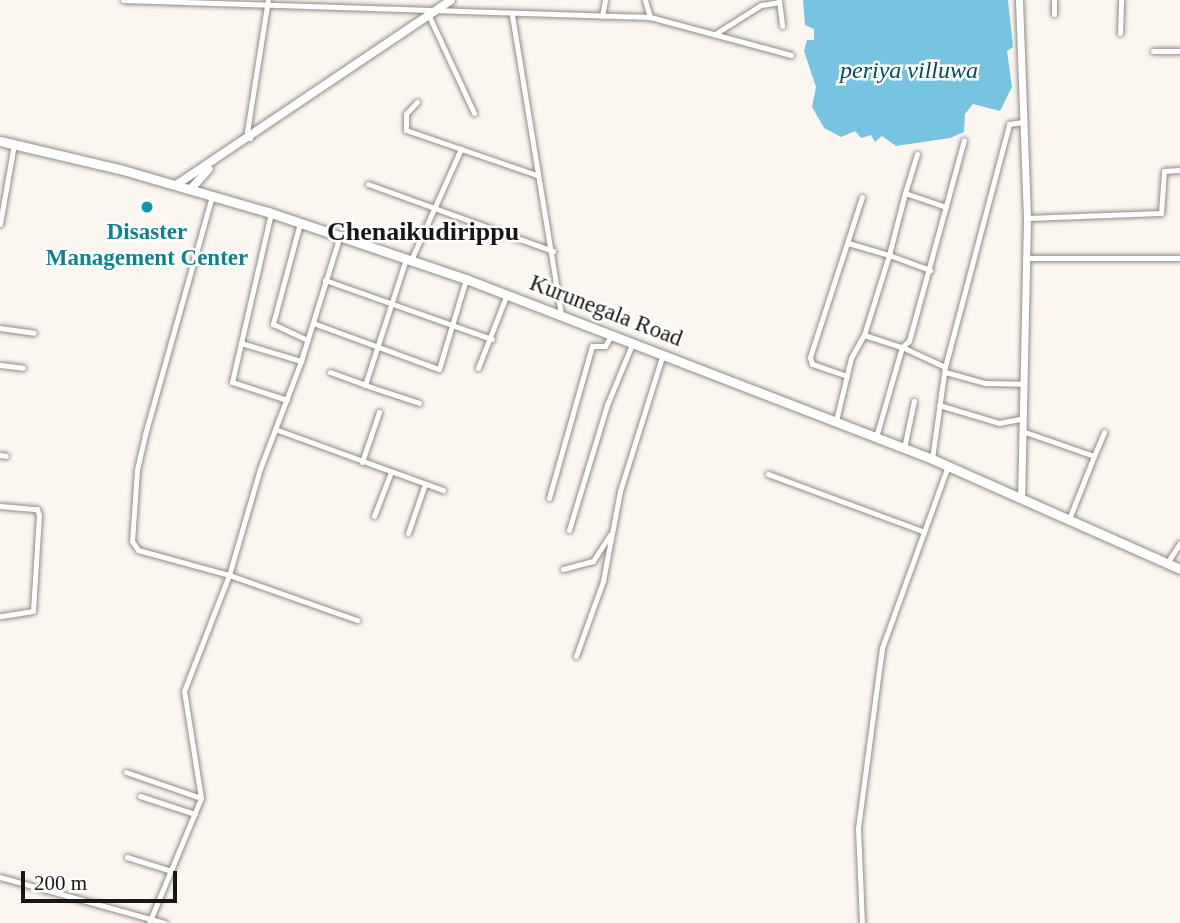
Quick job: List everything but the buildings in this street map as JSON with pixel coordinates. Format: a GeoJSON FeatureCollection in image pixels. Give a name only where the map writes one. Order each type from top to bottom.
{"type":"FeatureCollection","features":[{"type":"Feature","properties":{"kind":"highway","name":"Kurunegala Road"},"geometry":{"type":"LineString","coordinates":[[0,141],[176,186],[300,222],[466,279],[932,459],[1180,569]]}},
{"type":"Feature","properties":{"kind":"main road"},"geometry":{"type":"LineString","coordinates":[[176,186],[213,164],[451,0]]}},
{"type":"Feature","properties":{"kind":"main road"},"geometry":{"type":"LineString","coordinates":[[190,190],[213,164]]}},
{"type":"Feature","properties":{"kind":"street"},"geometry":{"type":"LineString","coordinates":[[123,0],[267,3],[433,13],[650,16],[792,55]]}},
{"type":"Feature","properties":{"kind":"street"},"geometry":{"type":"LineString","coordinates":[[603,16],[605,0]]}},
{"type":"Feature","properties":{"kind":"street"},"geometry":{"type":"LineString","coordinates":[[645,0],[650,16]]}},
{"type":"Feature","properties":{"kind":"street"},"geometry":{"type":"LineString","coordinates":[[1018,0],[1027,218],[1025,432],[1021,499]]}},
{"type":"Feature","properties":{"kind":"street"},"geometry":{"type":"LineString","coordinates":[[1054,0],[1054,13]]}},
{"type":"Feature","properties":{"kind":"street"},"geometry":{"type":"LineString","coordinates":[[1119,33],[1121,0]]}},
{"type":"Feature","properties":{"kind":"street"},"geometry":{"type":"LineString","coordinates":[[715,34],[761,5],[779,1],[782,26]]}},
{"type":"Feature","properties":{"kind":"street"},"geometry":{"type":"LineString","coordinates":[[250,138],[247,132],[267,3]]}},
{"type":"Feature","properties":{"kind":"street"},"geometry":{"type":"LineString","coordinates":[[433,13],[474,113]]}},
{"type":"Feature","properties":{"kind":"street"},"geometry":{"type":"LineString","coordinates":[[512,15],[537,175],[553,251],[561,315]]}},
{"type":"Feature","properties":{"kind":"street"},"geometry":{"type":"LineString","coordinates":[[1153,51],[1180,51]]}},
{"type":"Feature","properties":{"kind":"street"},"geometry":{"type":"LineString","coordinates":[[417,102],[406,114],[406,130],[537,175]]}},
{"type":"Feature","properties":{"kind":"street"},"geometry":{"type":"LineString","coordinates":[[932,459],[945,369],[1009,124],[1023,122]]}},
{"type":"Feature","properties":{"kind":"street"},"geometry":{"type":"LineString","coordinates":[[876,438],[902,347],[909,341],[930,270],[964,140]]}},
{"type":"Feature","properties":{"kind":"street"},"geometry":{"type":"LineString","coordinates":[[0,224],[14,144]]}},
{"type":"Feature","properties":{"kind":"street"},"geometry":{"type":"LineString","coordinates":[[365,385],[409,260],[438,208],[461,149]]}},
{"type":"Feature","properties":{"kind":"street"},"geometry":{"type":"LineString","coordinates":[[836,421],[847,376],[864,335],[917,154]]}},
{"type":"Feature","properties":{"kind":"street"},"geometry":{"type":"LineString","coordinates":[[1027,218],[1161,213],[1164,171],[1180,170]]}},
{"type":"Feature","properties":{"kind":"street"},"geometry":{"type":"LineString","coordinates":[[368,184],[553,251]]}},
{"type":"Feature","properties":{"kind":"street"},"geometry":{"type":"LineString","coordinates":[[905,193],[946,206]]}},
{"type":"Feature","properties":{"kind":"street"},"geometry":{"type":"LineString","coordinates":[[212,196],[142,446],[132,541],[138,550],[229,575],[357,620]]}},
{"type":"Feature","properties":{"kind":"street"},"geometry":{"type":"LineString","coordinates":[[847,376],[811,364],[810,357],[862,197]]}},
{"type":"Feature","properties":{"kind":"street"},"geometry":{"type":"LineString","coordinates":[[271,214],[232,382],[287,400]]}},
{"type":"Feature","properties":{"kind":"street"},"geometry":{"type":"LineString","coordinates":[[300,222],[273,324],[307,340]]}},
{"type":"Feature","properties":{"kind":"street"},"geometry":{"type":"LineString","coordinates":[[149,921],[201,799],[183,697],[229,575],[340,235]]}},
{"type":"Feature","properties":{"kind":"street"},"geometry":{"type":"LineString","coordinates":[[848,243],[930,270]]}},
{"type":"Feature","properties":{"kind":"street"},"geometry":{"type":"LineString","coordinates":[[1027,258],[1180,258]]}},
{"type":"Feature","properties":{"kind":"street"},"geometry":{"type":"LineString","coordinates":[[313,323],[439,369],[466,279]]}},
{"type":"Feature","properties":{"kind":"street"},"geometry":{"type":"LineString","coordinates":[[326,280],[492,339]]}},
{"type":"Feature","properties":{"kind":"street"},"geometry":{"type":"LineString","coordinates":[[478,368],[492,339],[507,295]]}},
{"type":"Feature","properties":{"kind":"street"},"geometry":{"type":"LineString","coordinates":[[0,327],[34,333]]}},
{"type":"Feature","properties":{"kind":"street"},"geometry":{"type":"LineString","coordinates":[[549,498],[592,346],[604,346],[612,334]]}},
{"type":"Feature","properties":{"kind":"street"},"geometry":{"type":"LineString","coordinates":[[864,335],[902,347],[945,369],[985,383],[1026,384]]}},
{"type":"Feature","properties":{"kind":"street"},"geometry":{"type":"LineString","coordinates":[[569,530],[607,405],[632,342]]}},
{"type":"Feature","properties":{"kind":"street"},"geometry":{"type":"LineString","coordinates":[[242,343],[301,361]]}},
{"type":"Feature","properties":{"kind":"street"},"geometry":{"type":"LineString","coordinates":[[576,656],[603,582],[610,536],[663,353]]}},
{"type":"Feature","properties":{"kind":"street"},"geometry":{"type":"LineString","coordinates":[[0,365],[23,368]]}},
{"type":"Feature","properties":{"kind":"street"},"geometry":{"type":"LineString","coordinates":[[330,372],[419,403]]}},
{"type":"Feature","properties":{"kind":"street"},"geometry":{"type":"LineString","coordinates":[[904,448],[914,401]]}},
{"type":"Feature","properties":{"kind":"street"},"geometry":{"type":"LineString","coordinates":[[939,405],[999,423],[1025,418]]}},
{"type":"Feature","properties":{"kind":"street"},"geometry":{"type":"LineString","coordinates":[[362,462],[379,412]]}},
{"type":"Feature","properties":{"kind":"street"},"geometry":{"type":"LineString","coordinates":[[275,429],[443,491]]}},
{"type":"Feature","properties":{"kind":"street"},"geometry":{"type":"LineString","coordinates":[[1025,432],[1094,456]]}},
{"type":"Feature","properties":{"kind":"street"},"geometry":{"type":"LineString","coordinates":[[1069,519],[1104,432]]}},
{"type":"Feature","properties":{"kind":"street"},"geometry":{"type":"LineString","coordinates":[[862,923],[858,828],[882,648],[922,530],[948,466]]}},
{"type":"Feature","properties":{"kind":"street"},"geometry":{"type":"LineString","coordinates":[[374,516],[391,472]]}},
{"type":"Feature","properties":{"kind":"street"},"geometry":{"type":"LineString","coordinates":[[768,474],[922,530]]}},
{"type":"Feature","properties":{"kind":"street"},"geometry":{"type":"LineString","coordinates":[[408,533],[425,484]]}},
{"type":"Feature","properties":{"kind":"street"},"geometry":{"type":"LineString","coordinates":[[0,506],[37,509],[39,515],[33,611],[0,616]]}},
{"type":"Feature","properties":{"kind":"street"},"geometry":{"type":"LineString","coordinates":[[563,569],[593,561],[610,536]]}},
{"type":"Feature","properties":{"kind":"street"},"geometry":{"type":"LineString","coordinates":[[1167,563],[1180,543]]}},
{"type":"Feature","properties":{"kind":"street"},"geometry":{"type":"LineString","coordinates":[[126,772],[201,799]]}},
{"type":"Feature","properties":{"kind":"street"},"geometry":{"type":"LineString","coordinates":[[140,796],[195,814]]}},
{"type":"Feature","properties":{"kind":"street"},"geometry":{"type":"LineString","coordinates":[[127,857],[171,871]]}},
{"type":"Feature","properties":{"kind":"street"},"geometry":{"type":"LineString","coordinates":[[0,877],[149,921],[165,923]]}},
{"type":"Feature","properties":{"kind":"water","name":"periya villuwa"},"geometry":{"type":"Polygon","coordinates":[[[803,0],[1008,0],[1013,47],[1007,51],[1012,87],[1000,111],[973,104],[965,114],[964,132],[950,138],[896,146],[882,136],[875,142],[871,135],[861,138],[855,131],[841,137],[824,128],[812,107],[816,87],[804,51],[807,40],[814,40],[814,29],[805,25],[803,0]]]}},
{"type":"Feature","properties":{"kind":"place","name":"Disaster Management Center"},"geometry":{"type":"Point","coordinates":[147,207]}},
{"type":"Feature","properties":{"kind":"district","name":"Chenaikudirippu"},"geometry":{"type":"Point","coordinates":[423,232]}}]}
